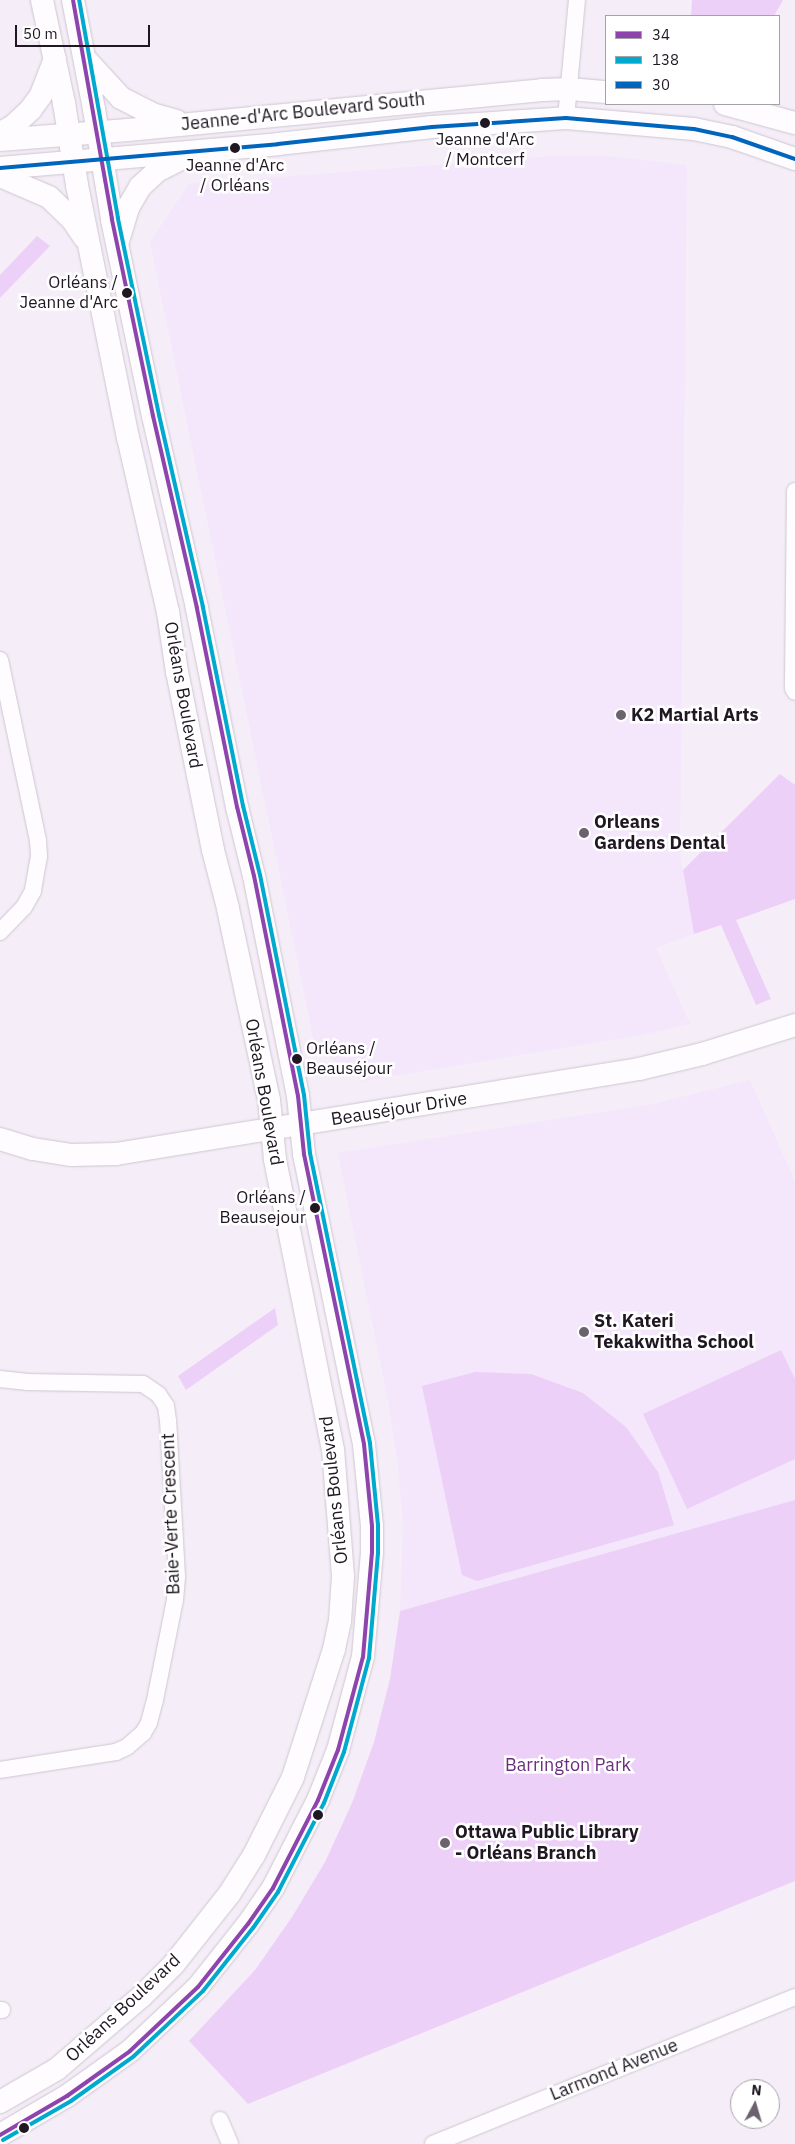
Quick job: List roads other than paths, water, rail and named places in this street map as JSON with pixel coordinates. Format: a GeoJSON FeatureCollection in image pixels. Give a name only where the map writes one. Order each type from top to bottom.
{"type":"FeatureCollection","features":[{"type":"Feature","properties":{"kind":"main road","name":"Orléans Boulevard"},"geometry":{"type":"LineString","coordinates":[[0,2102],[57,2069],[142,1996],[174,1964],[230,1893],[254,1856],[293,1777],[334,1649],[340,1621],[343,1576],[334,1450],[272,1130],[269,1100],[228,908],[213,850],[155,548],[128,438],[88,244],[55,60],[42,0]]}},
{"type":"Feature","properties":{"kind":"main road","name":"Orléans Boulevard"},"geometry":{"type":"LineString","coordinates":[[0,2135],[67,2096],[130,2051],[198,1987],[248,1924],[295,1848],[318,1800],[338,1750],[363,1657],[372,1553],[372,1526],[366,1454],[304,1154],[298,1096],[262,911],[237,806],[118,245],[73,0]]}},
{"type":"Feature","properties":{"kind":"main road"},"geometry":{"type":"LineString","coordinates":[[85,58],[106,84],[121,98],[152,114],[187,124]]}},
{"type":"Feature","properties":{"kind":"main road"},"geometry":{"type":"LineString","coordinates":[[0,133],[12,127],[31,109],[41,95],[55,60]]}},
{"type":"Feature","properties":{"kind":"main road","name":"Jeanne-d'Arc Boulevard South"},"geometry":{"type":"LineString","coordinates":[[0,140],[187,124],[345,107],[570,89],[605,92]]}},
{"type":"Feature","properties":{"kind":"main road"},"geometry":{"type":"LineString","coordinates":[[729,105],[795,123]]}},
{"type":"Feature","properties":{"kind":"main road","name":"Jeanne-d'Arc Boulevard South"},"geometry":{"type":"LineString","coordinates":[[0,168],[197,152],[432,127],[566,118],[694,129],[732,137],[795,159]]}},
{"type":"Feature","properties":{"kind":"main road"},"geometry":{"type":"LineString","coordinates":[[118,245],[129,206],[140,187],[157,171],[197,152]]}},
{"type":"Feature","properties":{"kind":"main road"},"geometry":{"type":"LineString","coordinates":[[0,176],[49,197],[72,219],[88,244]]}},
{"type":"Feature","properties":{"kind":"main road"},"geometry":{"type":"LineString","coordinates":[[173,647],[203,640]]}},
{"type":"Feature","properties":{"kind":"main road","name":"Beauséjour Drive"},"geometry":{"type":"LineString","coordinates":[[0,1139],[33,1149],[72,1155],[94,1156],[272,1130],[639,1069],[702,1054],[795,1025]]}},
{"type":"Feature","properties":{"kind":"main road"},"geometry":{"type":"LineString","coordinates":[[334,1649],[363,1657]]}},
{"type":"Feature","properties":{"kind":"street"},"geometry":{"type":"LineString","coordinates":[[566,118],[577,0]]}},
{"type":"Feature","properties":{"kind":"street"},"geometry":{"type":"LineString","coordinates":[[795,491],[793,688],[795,692]]}},
{"type":"Feature","properties":{"kind":"street"},"geometry":{"type":"LineString","coordinates":[[0,661],[38,841],[39,856],[33,891],[24,907],[0,932]]}},
{"type":"Feature","properties":{"kind":"street","name":"Baie-Verte Crescent"},"geometry":{"type":"LineString","coordinates":[[0,1379],[28,1382],[143,1384],[158,1394],[166,1406],[168,1420],[177,1577],[175,1600],[155,1700],[149,1723],[136,1741],[116,1752],[0,1770]]}},
{"type":"Feature","properties":{"kind":"street","name":"Larmond Avenue"},"geometry":{"type":"LineString","coordinates":[[433,2144],[795,1997]]}},
{"type":"Feature","properties":{"kind":"street"},"geometry":{"type":"LineString","coordinates":[[220,2120],[230,2144]]}},
{"type":"Feature","properties":{"kind":"place","name":"Jeanne d'Arc / Montcerf"},"geometry":{"type":"Point","coordinates":[485,123]}},
{"type":"Feature","properties":{"kind":"place","name":"Jeanne d'Arc / Orléans"},"geometry":{"type":"Point","coordinates":[235,148]}},
{"type":"Feature","properties":{"kind":"place","name":"Orléans / Jeanne d'Arc"},"geometry":{"type":"Point","coordinates":[127,293]}},
{"type":"Feature","properties":{"kind":"place","name":"K2 Martial Arts"},"geometry":{"type":"Point","coordinates":[621,715]}},
{"type":"Feature","properties":{"kind":"place","name":"Orleans Gardens Dental"},"geometry":{"type":"Point","coordinates":[584,833]}},
{"type":"Feature","properties":{"kind":"place","name":"Orléans / Beauséjour"},"geometry":{"type":"Point","coordinates":[297,1059]}},
{"type":"Feature","properties":{"kind":"place","name":"Orléans / Beausejour"},"geometry":{"type":"Point","coordinates":[315,1208]}},
{"type":"Feature","properties":{"kind":"place","name":"St. Kateri Tekakwitha School"},"geometry":{"type":"Point","coordinates":[584,1332]}},
{"type":"Feature","properties":{"kind":"place","name":"Ottawa Public Library - Orléans Branch"},"geometry":{"type":"Point","coordinates":[445,1843]}},
{"type":"Feature","properties":{"kind":"park label","name":"Barrington Park"},"geometry":{"type":"Point","coordinates":[568,1765]}}]}
